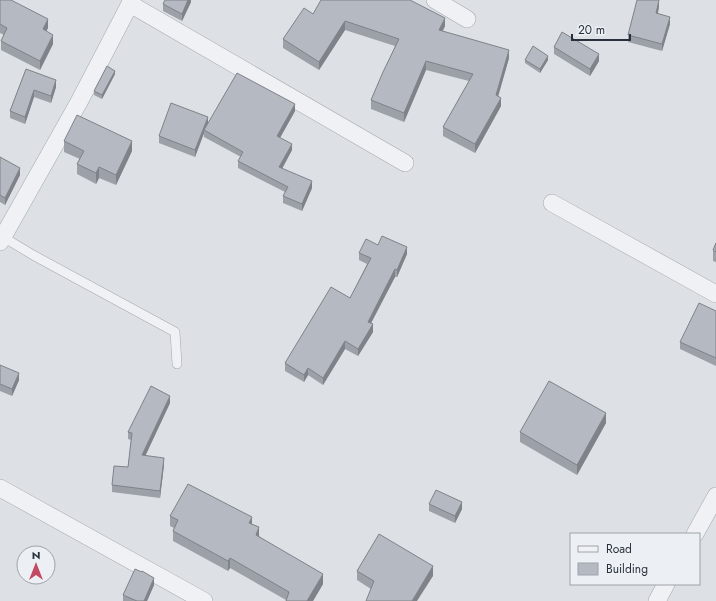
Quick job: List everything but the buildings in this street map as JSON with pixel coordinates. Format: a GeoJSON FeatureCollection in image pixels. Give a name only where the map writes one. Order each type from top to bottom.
{"type":"FeatureCollection","features":[{"type":"Feature","properties":{"kind":"street"},"geometry":{"type":"LineString","coordinates":[[435,0],[467,19]]}},
{"type":"Feature","properties":{"kind":"street"},"geometry":{"type":"LineString","coordinates":[[2,239],[75,109],[131,2],[405,163]]}},
{"type":"Feature","properties":{"kind":"street"},"geometry":{"type":"LineString","coordinates":[[552,203],[716,294]]}},
{"type":"Feature","properties":{"kind":"street"},"geometry":{"type":"LineString","coordinates":[[0,488],[204,601]]}},
{"type":"Feature","properties":{"kind":"street"},"geometry":{"type":"LineString","coordinates":[[695,533],[716,496]]}},
{"type":"Feature","properties":{"kind":"street"},"geometry":{"type":"LineString","coordinates":[[657,601],[665,585]]}},
{"type":"Feature","properties":{"kind":"lane"},"geometry":{"type":"LineString","coordinates":[[2,239],[175,332],[177,364]]}}]}
